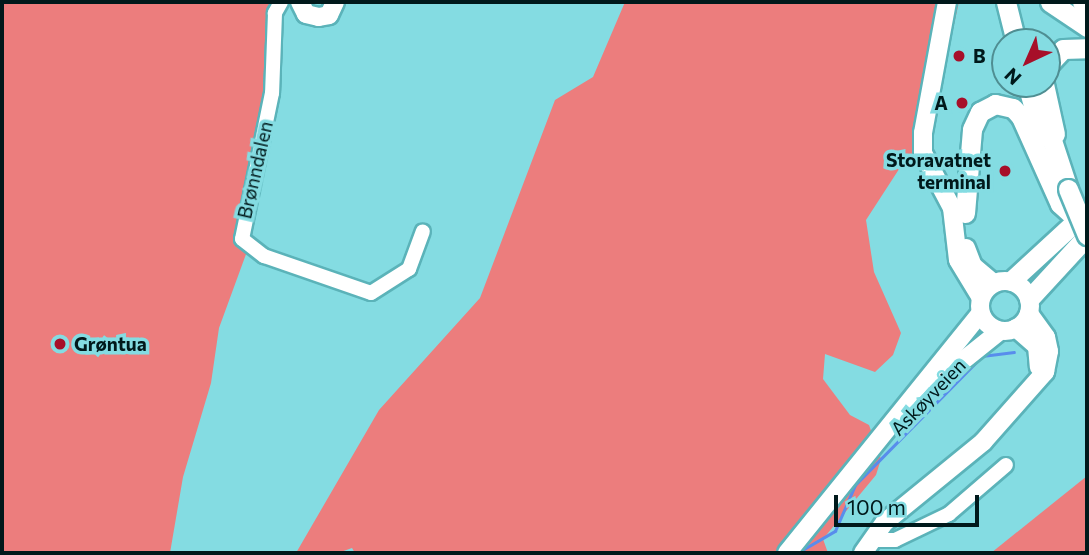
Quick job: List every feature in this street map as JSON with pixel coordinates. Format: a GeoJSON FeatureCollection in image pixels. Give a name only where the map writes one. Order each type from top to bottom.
{"type":"FeatureCollection","features":[{"type":"Feature","properties":{"kind":"highway"},"geometry":{"type":"LineString","coordinates":[[1006,2],[1012,28]]}},
{"type":"Feature","properties":{"kind":"highway"},"geometry":{"type":"LineString","coordinates":[[1016,2],[1022,28]]}},
{"type":"Feature","properties":{"kind":"highway"},"geometry":{"type":"LineString","coordinates":[[1049,2],[1087,27]]}},
{"type":"Feature","properties":{"kind":"highway"},"geometry":{"type":"LineString","coordinates":[[1082,2],[1087,7]]}},
{"type":"Feature","properties":{"kind":"highway"},"geometry":{"type":"LineString","coordinates":[[1061,50],[1087,48]]}},
{"type":"Feature","properties":{"kind":"highway"},"geometry":{"type":"LineString","coordinates":[[1032,98],[1048,144],[1079,212],[1087,249]]}},
{"type":"Feature","properties":{"kind":"highway"},"geometry":{"type":"LineString","coordinates":[[1038,98],[1048,144]]}},
{"type":"Feature","properties":{"kind":"highway"},"geometry":{"type":"LineString","coordinates":[[1045,98],[1048,144]]}},
{"type":"Feature","properties":{"kind":"highway"},"geometry":{"type":"LineString","coordinates":[[965,213],[972,129],[979,112],[995,104],[1013,108],[1048,144],[1070,179],[1068,189],[1087,236],[1029,307]]}},
{"type":"Feature","properties":{"kind":"highway"},"geometry":{"type":"LineString","coordinates":[[1002,283],[1079,212]]}},
{"type":"Feature","properties":{"kind":"main road"},"geometry":{"type":"LineString","coordinates":[[300,2],[306,14],[319,17],[328,15],[335,2]]}},
{"type":"Feature","properties":{"kind":"main road"},"geometry":{"type":"LineString","coordinates":[[947,2],[920,158],[952,208],[958,260],[981,306],[1008,330],[1040,352],[1030,389]]}},
{"type":"Feature","properties":{"kind":"main road"},"geometry":{"type":"LineString","coordinates":[[867,547],[896,512],[983,442],[1045,372],[1049,351],[1042,330],[1029,307],[968,257],[965,213],[958,192],[920,158]]}},
{"type":"Feature","properties":{"kind":"main road","name":"Askøyveien"},"geometry":{"type":"LineString","coordinates":[[787,553],[981,306],[1002,283]]}},
{"type":"Feature","properties":{"kind":"main road","name":"Askøyveien"},"geometry":{"type":"LineString","coordinates":[[858,466],[951,368],[1008,330],[1029,307]]}},
{"type":"Feature","properties":{"kind":"street","name":"Brønndalen"},"geometry":{"type":"LineString","coordinates":[[281,2],[275,13],[272,93],[242,239],[264,256],[370,293],[409,269],[423,231]]}},
{"type":"Feature","properties":{"kind":"street"},"geometry":{"type":"LineString","coordinates":[[867,547],[895,540],[949,514],[1006,466]]}},
{"type":"Feature","properties":{"kind":"shaded area"},"geometry":{"type":"Polygon","coordinates":[[[2,2],[278,2],[275,58],[242,225],[249,246],[219,328],[211,383],[183,477],[170,553],[2,553],[2,2]]]}},
{"type":"Feature","properties":{"kind":"shaded area"},"geometry":{"type":"Polygon","coordinates":[[[625,2],[959,2],[929,136],[903,163],[866,220],[874,272],[901,333],[893,355],[875,372],[825,354],[823,379],[850,415],[869,425],[881,459],[876,475],[823,539],[828,553],[355,553],[352,548],[338,553],[296,553],[379,410],[480,298],[555,100],[593,77],[625,2]]]}},
{"type":"Feature","properties":{"kind":"shaded area"},"geometry":{"type":"Polygon","coordinates":[[[1087,476],[1087,553],[991,553],[1087,476]]]}},
{"type":"Feature","properties":{"kind":"waterway"},"geometry":{"type":"LineString","coordinates":[[797,553],[835,531],[855,485],[982,356],[1014,352]]}},
{"type":"Feature","properties":{"kind":"place","name":"B"},"geometry":{"type":"Point","coordinates":[959,56]}},
{"type":"Feature","properties":{"kind":"place","name":"A"},"geometry":{"type":"Point","coordinates":[962,103]}},
{"type":"Feature","properties":{"kind":"place","name":"Storavatnet terminal"},"geometry":{"type":"Point","coordinates":[1005,171]}},
{"type":"Feature","properties":{"kind":"place","name":"Grøntua"},"geometry":{"type":"Point","coordinates":[60,344]}}]}
